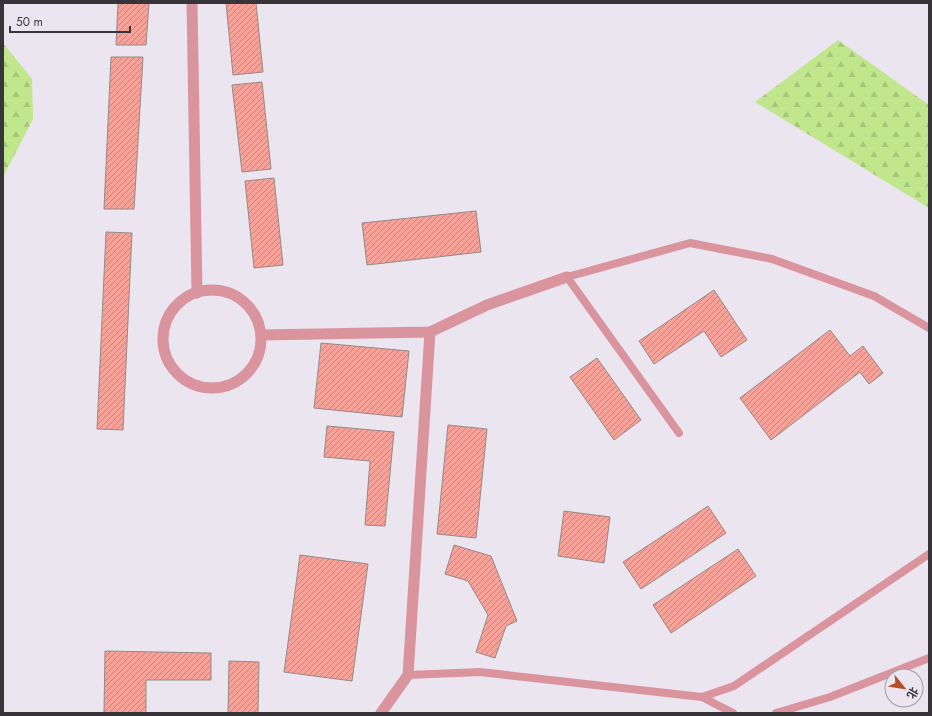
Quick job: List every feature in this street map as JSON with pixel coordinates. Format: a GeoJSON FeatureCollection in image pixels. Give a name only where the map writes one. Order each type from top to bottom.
{"type":"FeatureCollection","features":[{"type":"Feature","properties":{"kind":"street"},"geometry":{"type":"LineString","coordinates":[[192,3],[197,293]]}},
{"type":"Feature","properties":{"kind":"street"},"geometry":{"type":"LineString","coordinates":[[261,335],[430,332],[487,305],[567,277]]}},
{"type":"Feature","properties":{"kind":"street"},"geometry":{"type":"LineString","coordinates":[[218,291],[239,298],[254,314],[261,335],[260,346],[255,361],[246,375],[237,381],[216,388],[205,388],[185,380],[176,374],[165,355],[163,333],[168,317],[178,304],[197,293],[218,291]]}},
{"type":"Feature","properties":{"kind":"street"},"geometry":{"type":"LineString","coordinates":[[381,713],[408,675],[430,332]]}},
{"type":"Feature","properties":{"kind":"lane"},"geometry":{"type":"LineString","coordinates":[[679,433],[567,277],[690,243],[772,258],[874,296],[929,328]]}},
{"type":"Feature","properties":{"kind":"lane"},"geometry":{"type":"LineString","coordinates":[[702,697],[734,686],[929,554]]}},
{"type":"Feature","properties":{"kind":"lane"},"geometry":{"type":"LineString","coordinates":[[776,713],[830,696],[929,658]]}},
{"type":"Feature","properties":{"kind":"lane"},"geometry":{"type":"LineString","coordinates":[[408,675],[480,672],[702,697],[733,713]]}},
{"type":"Feature","properties":{"kind":"green space"},"geometry":{"type":"Polygon","coordinates":[[[838,40],[929,105],[929,208],[755,102],[838,40]]]}},
{"type":"Feature","properties":{"kind":"green space"},"geometry":{"type":"Polygon","coordinates":[[[3,43],[32,79],[33,119],[3,177],[3,43]]]}},
{"type":"Feature","properties":{"kind":"building"},"geometry":{"type":"Polygon","coordinates":[[[118,3],[149,3],[146,45],[116,45],[118,3]]]}},
{"type":"Feature","properties":{"kind":"building"},"geometry":{"type":"Polygon","coordinates":[[[226,3],[256,3],[263,72],[233,75],[226,3]]]}},
{"type":"Feature","properties":{"kind":"building"},"geometry":{"type":"Polygon","coordinates":[[[111,57],[143,57],[134,209],[104,209],[111,57]]]}},
{"type":"Feature","properties":{"kind":"building"},"geometry":{"type":"Polygon","coordinates":[[[262,82],[271,169],[242,172],[232,85],[262,82]]]}},
{"type":"Feature","properties":{"kind":"building"},"geometry":{"type":"Polygon","coordinates":[[[274,178],[283,265],[254,268],[245,181],[274,178]]]}},
{"type":"Feature","properties":{"kind":"building"},"geometry":{"type":"Polygon","coordinates":[[[476,211],[481,252],[367,265],[362,223],[476,211]]]}},
{"type":"Feature","properties":{"kind":"building"},"geometry":{"type":"Polygon","coordinates":[[[106,232],[132,233],[123,430],[97,429],[106,232]]]}},
{"type":"Feature","properties":{"kind":"building"},"geometry":{"type":"Polygon","coordinates":[[[714,290],[747,340],[721,357],[704,331],[654,364],[639,341],[714,290]]]}},
{"type":"Feature","properties":{"kind":"building"},"geometry":{"type":"Polygon","coordinates":[[[830,330],[850,356],[863,346],[883,373],[869,384],[860,372],[771,440],[740,398],[830,330]]]}},
{"type":"Feature","properties":{"kind":"building"},"geometry":{"type":"Polygon","coordinates":[[[321,343],[409,351],[402,417],[314,408],[321,343]]]}},
{"type":"Feature","properties":{"kind":"building"},"geometry":{"type":"Polygon","coordinates":[[[597,358],[641,420],[614,440],[570,377],[597,358]]]}},
{"type":"Feature","properties":{"kind":"building"},"geometry":{"type":"Polygon","coordinates":[[[448,425],[487,429],[476,538],[437,534],[448,425]]]}},
{"type":"Feature","properties":{"kind":"building"},"geometry":{"type":"Polygon","coordinates":[[[327,426],[394,432],[385,526],[365,525],[370,461],[324,457],[327,426]]]}},
{"type":"Feature","properties":{"kind":"building"},"geometry":{"type":"Polygon","coordinates":[[[708,506],[726,533],[641,589],[623,562],[708,506]]]}},
{"type":"Feature","properties":{"kind":"building"},"geometry":{"type":"Polygon","coordinates":[[[564,511],[610,517],[604,563],[558,556],[564,511]]]}},
{"type":"Feature","properties":{"kind":"building"},"geometry":{"type":"Polygon","coordinates":[[[454,545],[491,556],[517,621],[506,626],[495,658],[476,652],[488,615],[468,581],[445,574],[454,545]]]}},
{"type":"Feature","properties":{"kind":"building"},"geometry":{"type":"Polygon","coordinates":[[[738,549],[756,576],[671,633],[653,605],[738,549]]]}},
{"type":"Feature","properties":{"kind":"building"},"geometry":{"type":"Polygon","coordinates":[[[300,555],[368,564],[352,681],[284,672],[300,555]]]}},
{"type":"Feature","properties":{"kind":"building"},"geometry":{"type":"Polygon","coordinates":[[[105,651],[211,653],[211,680],[146,680],[146,713],[104,713],[105,651]]]}},
{"type":"Feature","properties":{"kind":"building"},"geometry":{"type":"Polygon","coordinates":[[[229,661],[259,662],[258,713],[228,713],[229,661]]]}}]}
